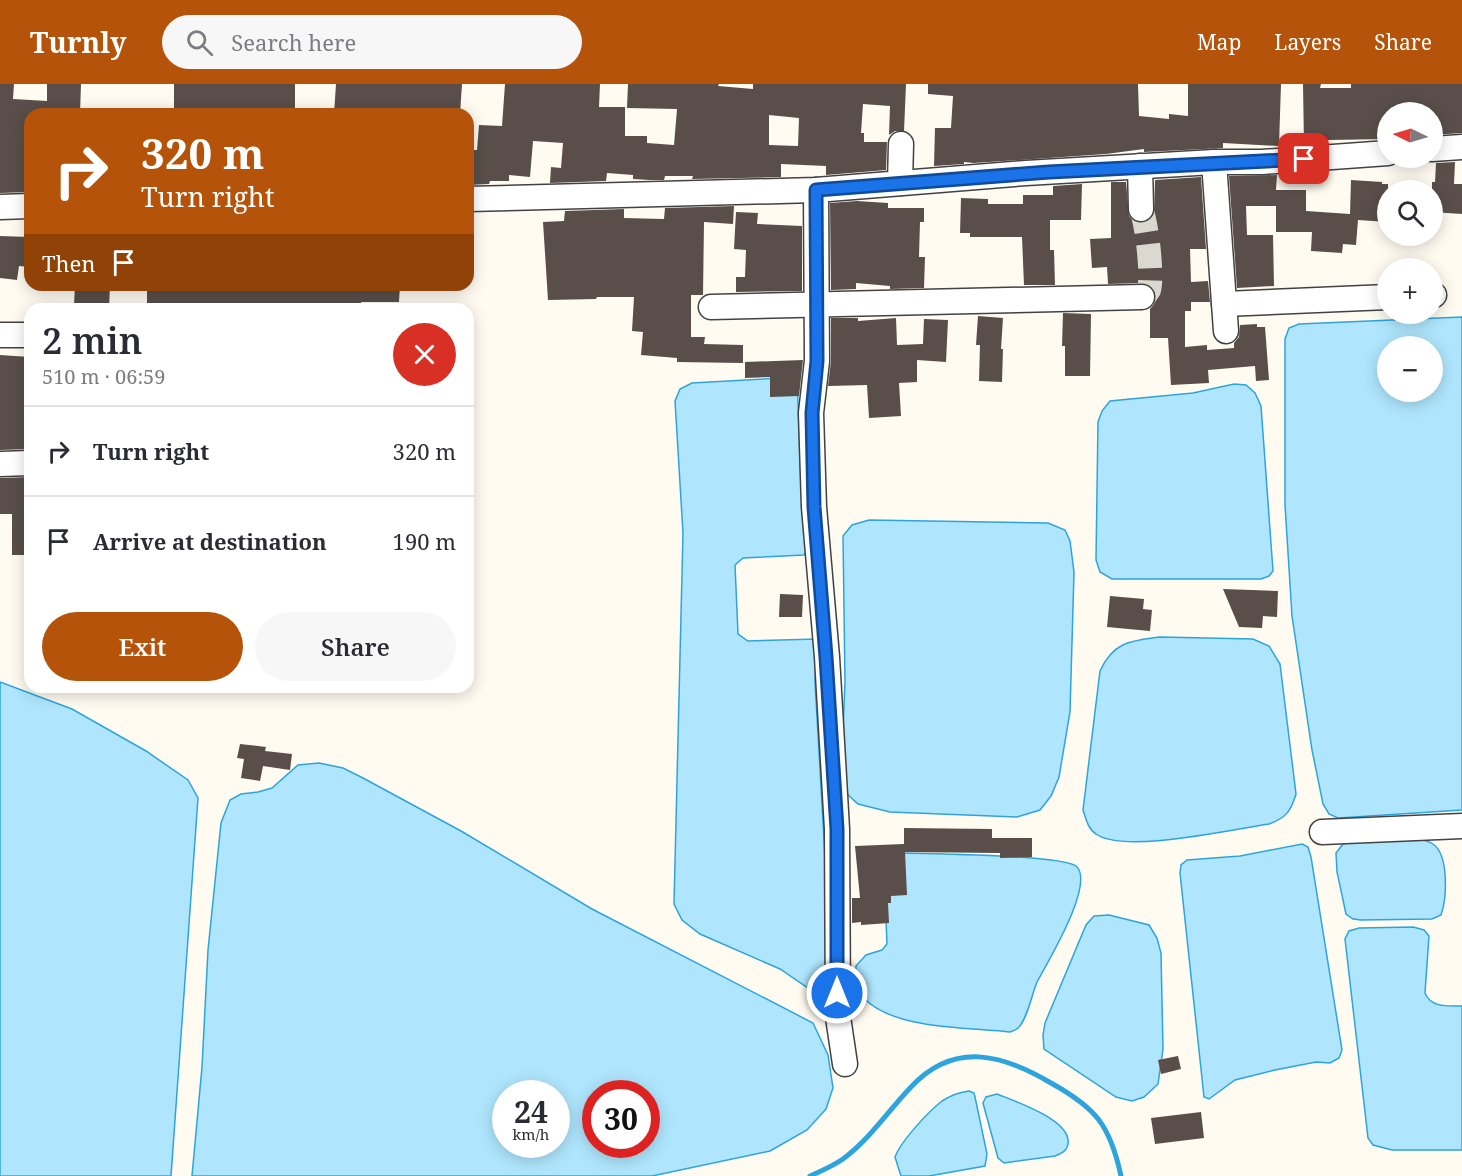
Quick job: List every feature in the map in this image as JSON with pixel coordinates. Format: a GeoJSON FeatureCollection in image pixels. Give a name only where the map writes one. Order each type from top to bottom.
{"type":"FeatureCollection","features":[{"type":"Feature","properties":{"kind":"street"},"geometry":{"type":"LineString","coordinates":[[900,183],[901,144]]}},
{"type":"Feature","properties":{"kind":"street"},"geometry":{"type":"LineString","coordinates":[[1443,148],[1462,147]]}},
{"type":"Feature","properties":{"kind":"street"},"geometry":{"type":"LineString","coordinates":[[474,199],[816,190],[1140,166],[1262,162],[1377,154]]}},
{"type":"Feature","properties":{"kind":"street"},"geometry":{"type":"LineString","coordinates":[[1214,162],[1226,332]]}},
{"type":"Feature","properties":{"kind":"street"},"geometry":{"type":"LineString","coordinates":[[1140,166],[1142,209]]}},
{"type":"Feature","properties":{"kind":"street"},"geometry":{"type":"LineString","coordinates":[[816,190],[817,361],[812,413],[814,495],[837,829],[838,1017],[845,1064]]}},
{"type":"Feature","properties":{"kind":"street"},"geometry":{"type":"LineString","coordinates":[[0,207],[24,206]]}},
{"type":"Feature","properties":{"kind":"street"},"geometry":{"type":"LineString","coordinates":[[711,307],[1140,297]]}},
{"type":"Feature","properties":{"kind":"street"},"geometry":{"type":"LineString","coordinates":[[1224,304],[1377,297]]}},
{"type":"Feature","properties":{"kind":"street"},"geometry":{"type":"LineString","coordinates":[[0,335],[24,335]]}},
{"type":"Feature","properties":{"kind":"street"},"geometry":{"type":"LineString","coordinates":[[0,464],[24,463]]}},
{"type":"Feature","properties":{"kind":"street"},"geometry":{"type":"LineString","coordinates":[[1322,832],[1462,826]]}},
{"type":"Feature","properties":{"kind":"water"},"geometry":{"type":"Polygon","coordinates":[[[1462,317],[1462,810],[1338,818],[1329,814],[1323,804],[1312,750],[1292,616],[1285,505],[1285,339],[1289,328],[1299,324],[1377,321],[1377,324],[1443,324],[1443,318],[1462,317]]]}},
{"type":"Feature","properties":{"kind":"water"},"geometry":{"type":"Polygon","coordinates":[[[797,377],[801,484],[808,550],[804,555],[743,558],[735,565],[738,634],[748,641],[817,639],[815,682],[832,979],[825,988],[818,992],[811,990],[780,969],[700,934],[682,920],[674,904],[683,533],[675,401],[680,389],[692,383],[797,377]]]}},
{"type":"Feature","properties":{"kind":"water"},"geometry":{"type":"Polygon","coordinates":[[[1234,384],[1246,385],[1255,393],[1261,406],[1273,571],[1269,576],[1261,579],[1112,579],[1100,572],[1096,560],[1098,422],[1102,411],[1110,401],[1193,393],[1234,384]]]}},
{"type":"Feature","properties":{"kind":"water"},"geometry":{"type":"Polygon","coordinates":[[[869,520],[1048,523],[1065,530],[1070,541],[1074,572],[1070,712],[1059,777],[1051,796],[1040,810],[1017,817],[890,812],[858,804],[847,794],[841,778],[845,682],[843,536],[852,525],[869,520]]]}},
{"type":"Feature","properties":{"kind":"water"},"geometry":{"type":"Polygon","coordinates":[[[1160,637],[1253,639],[1269,646],[1280,664],[1296,794],[1290,809],[1280,819],[1269,824],[1206,835],[1153,841],[1110,840],[1096,834],[1091,829],[1083,810],[1100,671],[1111,654],[1124,644],[1160,637]]]}},
{"type":"Feature","properties":{"kind":"water"},"geometry":{"type":"Polygon","coordinates":[[[0,682],[24,691],[24,693],[72,709],[146,751],[188,780],[198,798],[171,1176],[0,1176],[0,682]]]}},
{"type":"Feature","properties":{"kind":"water"},"geometry":{"type":"Polygon","coordinates":[[[319,763],[343,768],[461,831],[592,909],[813,1023],[828,1055],[833,1088],[826,1109],[807,1130],[770,1151],[652,1176],[192,1176],[202,1067],[208,950],[221,823],[230,800],[241,794],[272,788],[298,765],[319,763]]]}},
{"type":"Feature","properties":{"kind":"water"},"geometry":{"type":"Polygon","coordinates":[[[1419,839],[1433,844],[1442,857],[1445,898],[1441,915],[1432,919],[1361,920],[1353,919],[1346,914],[1337,872],[1336,853],[1343,844],[1354,840],[1419,839]]]}},
{"type":"Feature","properties":{"kind":"water"},"geometry":{"type":"Polygon","coordinates":[[[1302,844],[1308,847],[1311,857],[1342,1050],[1339,1058],[1330,1063],[1316,1062],[1235,1080],[1209,1099],[1204,1097],[1181,865],[1187,860],[1240,856],[1302,844]]]}},
{"type":"Feature","properties":{"kind":"water"},"geometry":{"type":"Polygon","coordinates":[[[904,853],[1022,857],[1066,862],[1076,866],[1080,875],[1080,889],[1075,905],[1037,982],[1024,1019],[1016,1029],[1010,1032],[911,1021],[892,1016],[876,1008],[860,994],[856,982],[856,966],[866,955],[882,950],[887,944],[885,894],[904,853]]]}},
{"type":"Feature","properties":{"kind":"water"},"geometry":{"type":"Polygon","coordinates":[[[1109,915],[1149,925],[1157,938],[1161,953],[1163,1049],[1158,1084],[1144,1097],[1132,1101],[1116,1097],[1044,1049],[1045,1023],[1086,925],[1094,916],[1109,915]]]}},
{"type":"Feature","properties":{"kind":"water"},"geometry":{"type":"Polygon","coordinates":[[[1413,927],[1424,930],[1429,936],[1425,993],[1428,998],[1440,1005],[1462,1006],[1462,1150],[1392,1150],[1373,1145],[1368,1138],[1345,939],[1349,931],[1359,928],[1413,927]]]}},
{"type":"Feature","properties":{"kind":"water"},"geometry":{"type":"Polygon","coordinates":[[[969,1091],[974,1093],[975,1097],[987,1154],[985,1166],[929,1176],[901,1176],[895,1157],[909,1135],[942,1101],[955,1094],[969,1091]]]}},
{"type":"Feature","properties":{"kind":"water"},"geometry":{"type":"Polygon","coordinates":[[[997,1094],[1052,1119],[1067,1135],[1068,1144],[1065,1150],[1055,1156],[1004,1163],[998,1158],[983,1103],[986,1097],[997,1094]]]}},
{"type":"Feature","properties":{"kind":"building"},"geometry":{"type":"Polygon","coordinates":[[[0,84],[14,84],[13,99],[47,101],[47,84],[81,84],[80,108],[24,108],[24,192],[0,193],[0,84]]]}},
{"type":"Feature","properties":{"kind":"building"},"geometry":{"type":"Polygon","coordinates":[[[174,84],[295,84],[295,108],[174,108],[174,84]]]}},
{"type":"Feature","properties":{"kind":"building"},"geometry":{"type":"Polygon","coordinates":[[[336,84],[462,84],[460,108],[334,108],[336,84]]]}},
{"type":"Feature","properties":{"kind":"building"},"geometry":{"type":"Polygon","coordinates":[[[505,84],[600,84],[599,107],[625,107],[625,136],[647,136],[647,143],[674,145],[677,109],[627,108],[628,84],[719,84],[718,86],[753,89],[753,84],[906,84],[904,131],[895,131],[889,135],[890,106],[863,104],[861,133],[864,133],[864,142],[887,142],[886,170],[826,175],[826,166],[781,164],[781,177],[692,179],[693,176],[665,176],[664,180],[650,180],[633,179],[633,175],[607,173],[606,181],[550,183],[551,167],[561,168],[563,143],[533,141],[530,177],[509,175],[509,181],[490,181],[489,184],[474,185],[474,150],[477,150],[479,125],[502,126],[505,84]],[[769,115],[769,145],[798,146],[799,118],[769,115]]]}},
{"type":"Feature","properties":{"kind":"building"},"geometry":{"type":"Polygon","coordinates":[[[928,84],[1138,84],[1139,116],[1169,119],[1169,114],[1188,116],[1188,84],[1281,84],[1279,146],[1223,143],[1223,148],[1144,152],[1144,149],[1106,154],[964,162],[964,164],[934,166],[935,128],[951,128],[953,96],[928,94],[928,84]]]}},
{"type":"Feature","properties":{"kind":"building"},"geometry":{"type":"Polygon","coordinates":[[[1303,84],[1321,84],[1320,88],[1351,88],[1351,84],[1462,84],[1462,133],[1443,134],[1443,102],[1377,102],[1377,139],[1328,140],[1328,143],[1304,145],[1303,84]]]}},
{"type":"Feature","properties":{"kind":"building"},"geometry":{"type":"Polygon","coordinates":[[[1455,162],[1454,184],[1462,184],[1462,214],[1443,213],[1443,180],[1435,180],[1436,168],[1443,168],[1443,163],[1455,162]]]}},
{"type":"Feature","properties":{"kind":"building"},"geometry":{"type":"Polygon","coordinates":[[[1277,175],[1276,190],[1306,190],[1306,211],[1350,214],[1351,180],[1377,182],[1377,221],[1358,220],[1356,245],[1343,244],[1342,253],[1311,251],[1312,232],[1276,232],[1276,206],[1246,206],[1247,235],[1273,235],[1274,286],[1237,288],[1229,176],[1277,175]]]}},
{"type":"Feature","properties":{"kind":"building"},"geometry":{"type":"Polygon","coordinates":[[[1201,177],[1206,249],[1190,249],[1191,282],[1208,281],[1210,302],[1191,302],[1191,311],[1185,311],[1185,347],[1207,345],[1207,350],[1234,348],[1234,343],[1239,337],[1240,325],[1257,324],[1257,327],[1265,327],[1269,380],[1256,381],[1255,366],[1208,370],[1209,383],[1171,385],[1168,338],[1150,338],[1150,309],[1156,297],[1154,289],[1142,283],[1108,284],[1107,267],[1092,268],[1090,239],[1111,238],[1111,182],[1126,182],[1129,216],[1134,221],[1142,223],[1149,221],[1154,215],[1155,180],[1201,177]]]}},
{"type":"Feature","properties":{"kind":"building"},"geometry":{"type":"Polygon","coordinates":[[[1082,184],[1081,220],[1050,220],[1050,250],[1054,250],[1055,285],[1024,285],[1022,237],[970,237],[970,233],[960,233],[961,198],[988,199],[988,204],[1023,204],[1023,195],[1053,195],[1053,186],[1082,184]]]}},
{"type":"Feature","properties":{"kind":"building"},"geometry":{"type":"Polygon","coordinates":[[[857,201],[888,203],[888,208],[924,208],[924,222],[920,222],[919,257],[925,257],[924,288],[890,289],[890,286],[856,283],[856,289],[831,290],[830,203],[857,201]]]}},
{"type":"Feature","properties":{"kind":"building"},"geometry":{"type":"Polygon","coordinates":[[[734,206],[733,224],[704,222],[703,295],[691,295],[691,337],[705,337],[704,344],[743,345],[743,363],[677,362],[677,358],[641,355],[643,332],[632,331],[634,297],[548,300],[543,222],[564,221],[565,211],[624,209],[624,218],[664,219],[665,208],[734,206]]]}},
{"type":"Feature","properties":{"kind":"building"},"geometry":{"type":"Polygon","coordinates":[[[736,212],[758,213],[757,224],[802,226],[802,291],[736,292],[736,277],[745,277],[746,250],[734,249],[736,212]]]}},
{"type":"Feature","properties":{"kind":"building"},"geometry":{"type":"Polygon","coordinates":[[[0,236],[24,237],[24,266],[19,266],[17,280],[0,278],[0,236]]]}},
{"type":"Feature","properties":{"kind":"building"},"geometry":{"type":"Polygon","coordinates":[[[75,291],[110,291],[109,303],[74,303],[75,291]]]}},
{"type":"Feature","properties":{"kind":"building"},"geometry":{"type":"Polygon","coordinates":[[[147,291],[400,291],[399,302],[147,303],[147,291]]]}},
{"type":"Feature","properties":{"kind":"building"},"geometry":{"type":"Polygon","coordinates":[[[1063,313],[1091,314],[1090,376],[1065,376],[1065,346],[1062,346],[1063,313]]]}},
{"type":"Feature","properties":{"kind":"building"},"geometry":{"type":"Polygon","coordinates":[[[978,316],[1003,318],[1002,382],[979,381],[980,345],[976,345],[978,316]]]}},
{"type":"Feature","properties":{"kind":"building"},"geometry":{"type":"Polygon","coordinates":[[[831,318],[858,318],[858,321],[896,318],[897,345],[923,344],[924,319],[948,320],[946,362],[917,360],[917,382],[899,383],[901,416],[869,418],[867,385],[828,386],[831,361],[831,318]]]}},
{"type":"Feature","properties":{"kind":"building"},"geometry":{"type":"Polygon","coordinates":[[[0,355],[24,357],[24,449],[0,450],[0,355]]]}},
{"type":"Feature","properties":{"kind":"building"},"geometry":{"type":"Polygon","coordinates":[[[803,360],[799,396],[770,397],[770,377],[745,378],[745,362],[803,360]]]}},
{"type":"Feature","properties":{"kind":"building"},"geometry":{"type":"Polygon","coordinates":[[[24,477],[24,555],[12,555],[12,514],[0,514],[0,478],[24,477]]]}},
{"type":"Feature","properties":{"kind":"building"},"geometry":{"type":"Polygon","coordinates":[[[1223,589],[1278,591],[1277,617],[1263,616],[1262,628],[1239,627],[1223,589]]]}},
{"type":"Feature","properties":{"kind":"building"},"geometry":{"type":"Polygon","coordinates":[[[780,594],[803,595],[802,617],[779,617],[780,594]]]}},
{"type":"Feature","properties":{"kind":"building"},"geometry":{"type":"Polygon","coordinates":[[[1110,596],[1144,599],[1143,609],[1152,610],[1150,631],[1107,627],[1110,596]]]}},
{"type":"Feature","properties":{"kind":"building"},"geometry":{"type":"Polygon","coordinates":[[[240,744],[266,747],[265,751],[292,754],[290,770],[263,766],[260,781],[241,778],[244,759],[237,758],[240,744]]]}},
{"type":"Feature","properties":{"kind":"building"},"geometry":{"type":"Polygon","coordinates":[[[904,828],[992,829],[992,838],[1032,838],[1032,857],[1000,858],[1000,853],[905,852],[907,895],[891,896],[891,903],[888,903],[889,923],[861,925],[861,922],[852,923],[852,898],[860,898],[855,846],[904,844],[904,828]]]}},
{"type":"Feature","properties":{"kind":"building"},"geometry":{"type":"Polygon","coordinates":[[[1178,1056],[1181,1069],[1161,1074],[1158,1060],[1178,1056]]]}},
{"type":"Feature","properties":{"kind":"building"},"geometry":{"type":"Polygon","coordinates":[[[1201,1112],[1204,1138],[1155,1144],[1151,1118],[1201,1112]]]}},
{"type":"Feature","properties":{"kind":"waterway"},"geometry":{"type":"LineString","coordinates":[[810,1176],[835,1164],[853,1151],[927,1072],[944,1063],[961,1058],[979,1057],[997,1059],[1033,1073],[1066,1092],[1090,1110],[1099,1120],[1112,1143],[1121,1176]]}},
{"type":"Feature","properties":{"kind":"tunnel"},"geometry":{"type":"LineString","coordinates":[[1141,209],[1150,262],[1149,290],[1142,297]]}},
{"type":"Feature","properties":{"kind":"route"},"geometry":{"type":"LineString","coordinates":[[837,993],[837,829],[814,507],[812,413],[817,361],[816,190],[1049,172],[1304,159]]}}]}
